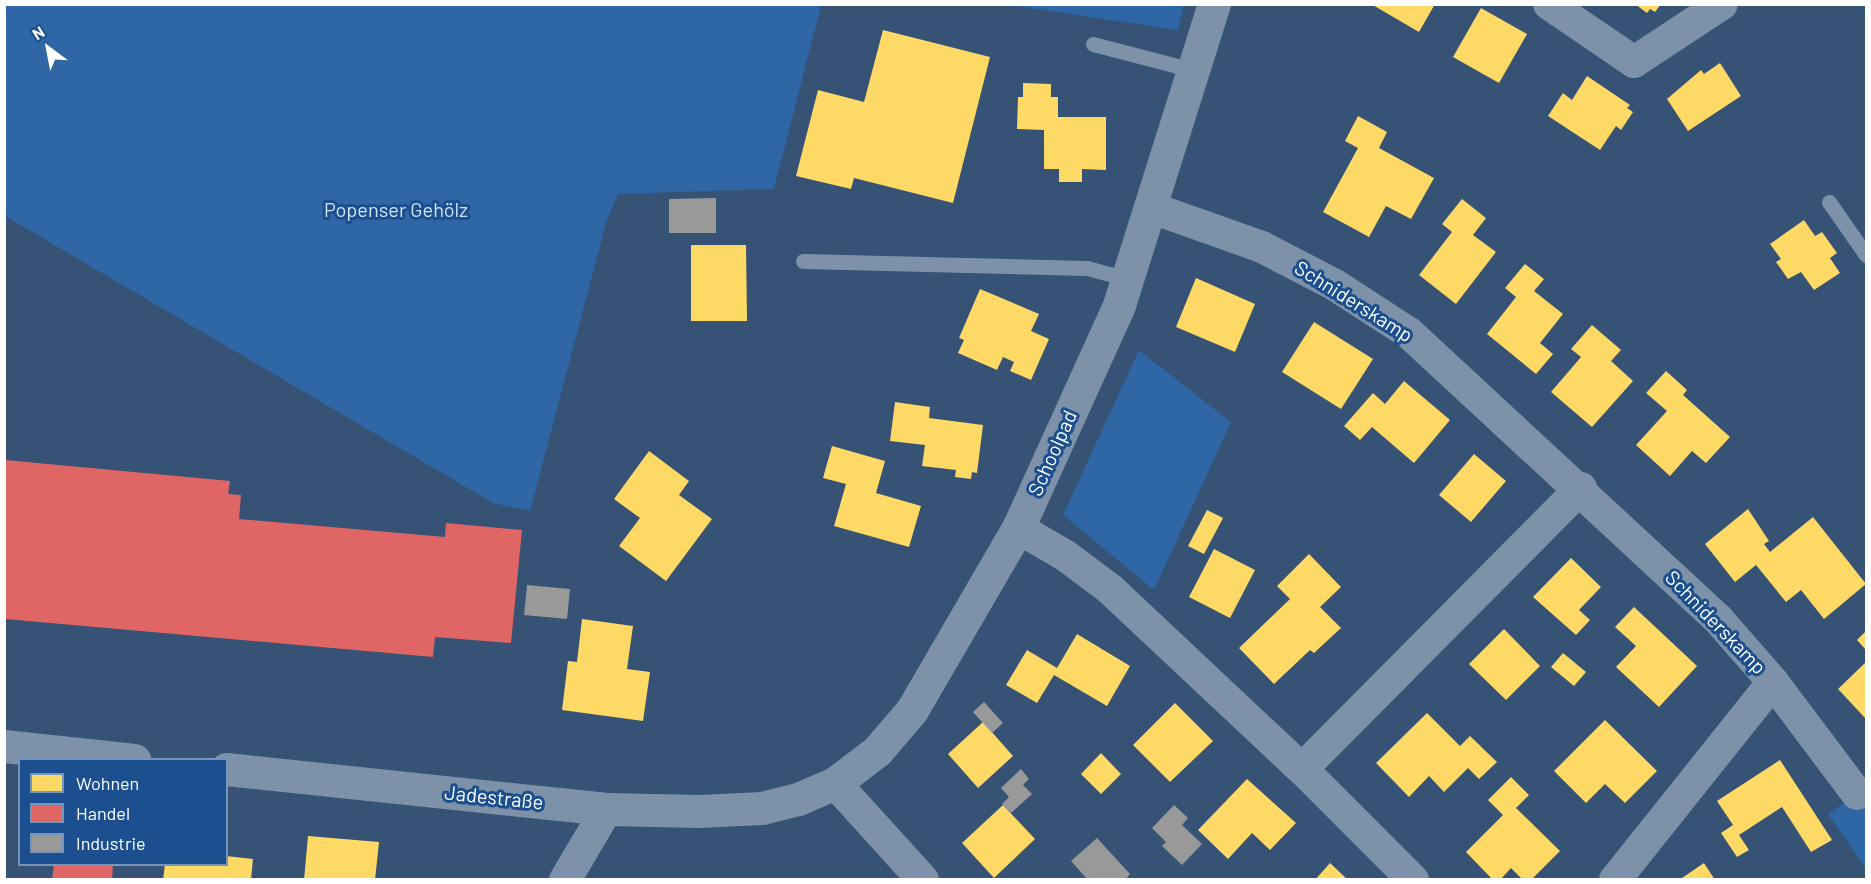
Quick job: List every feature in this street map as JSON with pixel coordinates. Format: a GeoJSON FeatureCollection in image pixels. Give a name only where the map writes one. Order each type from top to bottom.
{"type":"FeatureCollection","features":[{"type":"Feature","properties":{"kind":"street","name":"Schoolpad"},"geometry":{"type":"LineString","coordinates":[[762,808],[835,783],[877,751],[912,710],[1018,528],[1128,279],[1214,4]]}},
{"type":"Feature","properties":{"kind":"street"},"geometry":{"type":"LineString","coordinates":[[1549,4],[1634,62],[1722,4]]}},
{"type":"Feature","properties":{"kind":"street","name":"Schniderskamp"},"geometry":{"type":"LineString","coordinates":[[1152,208],[1262,247],[1335,285],[1399,327],[1581,488],[1718,619],[1773,682],[1857,794]]}},
{"type":"Feature","properties":{"kind":"street"},"geometry":{"type":"LineString","coordinates":[[1302,769],[1581,488]]}},
{"type":"Feature","properties":{"kind":"street"},"geometry":{"type":"LineString","coordinates":[[1018,528],[1066,556],[1110,589],[1302,769],[1413,879]]}},
{"type":"Feature","properties":{"kind":"street","name":"Schniderskamp"},"geometry":{"type":"LineString","coordinates":[[1615,879],[1773,682]]}},
{"type":"Feature","properties":{"kind":"street"},"geometry":{"type":"LineString","coordinates":[[4,746],[124,758]]}},
{"type":"Feature","properties":{"kind":"street","name":"Jadestraße"},"geometry":{"type":"LineString","coordinates":[[228,769],[607,809],[699,812],[762,808]]}},
{"type":"Feature","properties":{"kind":"street"},"geometry":{"type":"LineString","coordinates":[[835,783],[923,879]]}},
{"type":"Feature","properties":{"kind":"street"},"geometry":{"type":"LineString","coordinates":[[565,879],[607,809]]}},
{"type":"Feature","properties":{"kind":"lane"},"geometry":{"type":"LineString","coordinates":[[1093,44],[1193,70]]}},
{"type":"Feature","properties":{"kind":"lane"},"geometry":{"type":"LineString","coordinates":[[1829,202],[1866,255]]}},
{"type":"Feature","properties":{"kind":"lane"},"geometry":{"type":"LineString","coordinates":[[803,261],[1087,268],[1128,279]]}},
{"type":"Feature","properties":{"kind":"green space","name":"Popenser Gehölz"},"geometry":{"type":"Polygon","coordinates":[[[5,4],[821,5],[774,189],[618,194],[606,223],[530,511],[493,503],[5,216],[5,4]]]}},
{"type":"Feature","properties":{"kind":"green space"},"geometry":{"type":"Polygon","coordinates":[[[1010,5],[1184,5],[1178,30],[1010,5]]]}},
{"type":"Feature","properties":{"kind":"green space"},"geometry":{"type":"Polygon","coordinates":[[[1139,350],[1231,422],[1154,590],[1063,515],[1139,350]]]}},
{"type":"Feature","properties":{"kind":"green space"},"geometry":{"type":"Polygon","coordinates":[[[1866,788],[1866,869],[1828,814],[1866,788]]]}},
{"type":"Feature","properties":{"kind":"building: Wohnen"},"geometry":{"type":"Polygon","coordinates":[[[1371,4],[1435,4],[1419,32],[1371,4]]]}},
{"type":"Feature","properties":{"kind":"building: Wohnen"},"geometry":{"type":"Polygon","coordinates":[[[1635,4],[1661,4],[1655,12],[1650,9],[1647,13],[1635,4]]]}},
{"type":"Feature","properties":{"kind":"building: Wohnen"},"geometry":{"type":"Polygon","coordinates":[[[1481,8],[1527,34],[1499,83],[1453,57],[1481,8]]]}},
{"type":"Feature","properties":{"kind":"building: Wohnen"},"geometry":{"type":"Polygon","coordinates":[[[883,30],[990,57],[953,203],[854,178],[851,189],[796,176],[818,90],[864,102],[883,30]]]}},
{"type":"Feature","properties":{"kind":"building: Wohnen"},"geometry":{"type":"Polygon","coordinates":[[[1720,63],[1741,96],[1688,131],[1667,99],[1701,70],[1704,74],[1720,63]]]}},
{"type":"Feature","properties":{"kind":"building: Wohnen"},"geometry":{"type":"Polygon","coordinates":[[[1587,76],[1630,105],[1627,108],[1633,112],[1621,130],[1616,126],[1600,150],[1548,116],[1563,93],[1572,100],[1587,76]]]}},
{"type":"Feature","properties":{"kind":"building: Wohnen"},"geometry":{"type":"Polygon","coordinates":[[[1023,83],[1051,84],[1051,97],[1058,97],[1058,117],[1106,117],[1106,170],[1082,169],[1082,182],[1059,182],[1059,169],[1044,169],[1044,130],[1017,129],[1018,97],[1023,97],[1023,83]]]}},
{"type":"Feature","properties":{"kind":"building: Wohnen"},"geometry":{"type":"Polygon","coordinates":[[[1358,116],[1387,132],[1379,148],[1434,178],[1411,219],[1386,206],[1369,237],[1323,212],[1358,148],[1345,141],[1358,116]]]}},
{"type":"Feature","properties":{"kind":"building: Wohnen"},"geometry":{"type":"Polygon","coordinates":[[[1462,199],[1486,218],[1473,235],[1496,252],[1456,304],[1419,275],[1452,232],[1442,224],[1462,199]]]}},
{"type":"Feature","properties":{"kind":"building: Wohnen"},"geometry":{"type":"Polygon","coordinates":[[[1804,220],[1815,236],[1822,232],[1837,253],[1830,258],[1840,273],[1814,290],[1801,272],[1788,279],[1776,262],[1781,259],[1770,244],[1804,220]]]}},
{"type":"Feature","properties":{"kind":"building: Wohnen"},"geometry":{"type":"Polygon","coordinates":[[[691,245],[746,245],[747,321],[691,321],[691,245]]]}},
{"type":"Feature","properties":{"kind":"building: Wohnen"},"geometry":{"type":"Polygon","coordinates":[[[1525,264],[1544,279],[1534,291],[1563,314],[1540,343],[1553,354],[1536,374],[1487,334],[1516,297],[1505,288],[1525,264]]]}},
{"type":"Feature","properties":{"kind":"building: Wohnen"},"geometry":{"type":"Polygon","coordinates":[[[1196,278],[1255,304],[1235,352],[1176,327],[1196,278]]]}},
{"type":"Feature","properties":{"kind":"building: Wohnen"},"geometry":{"type":"Polygon","coordinates":[[[980,289],[1039,314],[1031,331],[1049,339],[1031,380],[1010,371],[1014,362],[1003,357],[997,370],[958,353],[964,340],[959,338],[980,289]]]}},
{"type":"Feature","properties":{"kind":"building: Wohnen"},"geometry":{"type":"Polygon","coordinates":[[[1314,322],[1373,359],[1341,409],[1282,372],[1314,322]]]}},
{"type":"Feature","properties":{"kind":"building: Wohnen"},"geometry":{"type":"Polygon","coordinates":[[[1592,325],[1621,350],[1611,361],[1633,381],[1592,427],[1551,392],[1581,357],[1571,349],[1592,325]]]}},
{"type":"Feature","properties":{"kind":"building: Wohnen"},"geometry":{"type":"Polygon","coordinates":[[[1666,371],[1687,390],[1683,395],[1730,437],[1706,463],[1692,451],[1670,476],[1636,445],[1667,411],[1646,393],[1666,371]]]}},
{"type":"Feature","properties":{"kind":"building: Wohnen"},"geometry":{"type":"Polygon","coordinates":[[[1404,381],[1450,420],[1414,463],[1372,427],[1360,440],[1344,426],[1373,393],[1385,404],[1404,381]]]}},
{"type":"Feature","properties":{"kind":"building: Wohnen"},"geometry":{"type":"Polygon","coordinates":[[[895,402],[930,407],[929,418],[983,425],[977,473],[972,472],[971,479],[955,477],[956,470],[922,466],[925,445],[890,441],[895,402]]]}},
{"type":"Feature","properties":{"kind":"building: Wohnen"},"geometry":{"type":"Polygon","coordinates":[[[832,446],[885,461],[876,493],[921,506],[909,547],[834,526],[846,484],[823,478],[832,446]]]}},
{"type":"Feature","properties":{"kind":"building: Wohnen"},"geometry":{"type":"Polygon","coordinates":[[[649,451],[689,481],[679,495],[712,519],[666,581],[619,546],[640,518],[614,499],[649,451]]]}},
{"type":"Feature","properties":{"kind":"building: Wohnen"},"geometry":{"type":"Polygon","coordinates":[[[1474,454],[1506,481],[1471,522],[1439,495],[1474,454]]]}},
{"type":"Feature","properties":{"kind":"building: Wohnen"},"geometry":{"type":"Polygon","coordinates":[[[1748,509],[1769,541],[1764,544],[1770,552],[1813,517],[1866,584],[1824,619],[1801,590],[1786,602],[1756,565],[1735,582],[1705,544],[1748,509]]]}},
{"type":"Feature","properties":{"kind":"building: Wohnen"},"geometry":{"type":"Polygon","coordinates":[[[1207,510],[1223,518],[1204,554],[1188,546],[1207,510]]]}},
{"type":"Feature","properties":{"kind":"building: Wohnen"},"geometry":{"type":"Polygon","coordinates":[[[1214,549],[1255,570],[1230,618],[1189,597],[1214,549]]]}},
{"type":"Feature","properties":{"kind":"building: Wohnen"},"geometry":{"type":"Polygon","coordinates":[[[1309,554],[1341,587],[1320,607],[1341,628],[1314,653],[1310,650],[1274,684],[1239,648],[1290,599],[1277,586],[1309,554]]]}},
{"type":"Feature","properties":{"kind":"building: Wohnen"},"geometry":{"type":"Polygon","coordinates":[[[1571,558],[1601,587],[1579,610],[1590,620],[1576,635],[1533,597],[1571,558]]]}},
{"type":"Feature","properties":{"kind":"building: Wohnen"},"geometry":{"type":"Polygon","coordinates":[[[1634,607],[1697,666],[1659,707],[1616,667],[1636,646],[1615,627],[1634,607]]]}},
{"type":"Feature","properties":{"kind":"building: Wohnen"},"geometry":{"type":"Polygon","coordinates":[[[582,619],[633,626],[627,669],[650,672],[643,721],[562,710],[568,661],[577,662],[582,619]]]}},
{"type":"Feature","properties":{"kind":"building: Wohnen"},"geometry":{"type":"Polygon","coordinates":[[[1504,629],[1540,666],[1506,700],[1469,664],[1504,629]]]}},
{"type":"Feature","properties":{"kind":"building: Wohnen"},"geometry":{"type":"Polygon","coordinates":[[[1866,631],[1866,650],[1857,640],[1866,631]]]}},
{"type":"Feature","properties":{"kind":"building: Wohnen"},"geometry":{"type":"Polygon","coordinates":[[[1077,634],[1130,666],[1107,706],[1054,675],[1037,703],[1006,685],[1027,650],[1057,668],[1077,634]]]}},
{"type":"Feature","properties":{"kind":"building: Wohnen"},"geometry":{"type":"Polygon","coordinates":[[[1563,653],[1586,672],[1574,686],[1551,667],[1563,653]]]}},
{"type":"Feature","properties":{"kind":"building: Wohnen"},"geometry":{"type":"Polygon","coordinates":[[[1866,662],[1866,719],[1838,689],[1866,662]]]}},
{"type":"Feature","properties":{"kind":"building: Wohnen"},"geometry":{"type":"Polygon","coordinates":[[[1175,703],[1213,741],[1170,782],[1133,745],[1175,703]]]}},
{"type":"Feature","properties":{"kind":"building: Wohnen"},"geometry":{"type":"Polygon","coordinates":[[[1427,713],[1460,746],[1470,736],[1497,762],[1479,779],[1468,768],[1444,792],[1429,776],[1409,797],[1376,763],[1427,713]]]}},
{"type":"Feature","properties":{"kind":"building: Wohnen"},"geometry":{"type":"Polygon","coordinates":[[[1605,720],[1657,771],[1625,803],[1605,784],[1586,803],[1554,771],[1605,720]]]}},
{"type":"Feature","properties":{"kind":"building: Wohnen"},"geometry":{"type":"Polygon","coordinates":[[[983,722],[1013,756],[978,788],[948,754],[983,722]]]}},
{"type":"Feature","properties":{"kind":"building: Wohnen"},"geometry":{"type":"Polygon","coordinates":[[[1101,753],[1121,774],[1101,794],[1081,774],[1101,753]]]}},
{"type":"Feature","properties":{"kind":"building: Wohnen"},"geometry":{"type":"Polygon","coordinates":[[[1780,760],[1832,840],[1811,852],[1782,807],[1739,835],[1749,850],[1737,857],[1721,833],[1733,825],[1717,801],[1780,760]]]}},
{"type":"Feature","properties":{"kind":"building: Wohnen"},"geometry":{"type":"Polygon","coordinates":[[[1511,777],[1529,795],[1516,808],[1560,851],[1531,880],[1523,880],[1511,868],[1500,880],[1493,880],[1466,852],[1503,815],[1488,800],[1511,777]]]}},
{"type":"Feature","properties":{"kind":"building: Wohnen"},"geometry":{"type":"Polygon","coordinates":[[[1247,779],[1296,823],[1270,850],[1252,833],[1228,859],[1198,830],[1247,779]]]}},
{"type":"Feature","properties":{"kind":"building: Wohnen"},"geometry":{"type":"Polygon","coordinates":[[[1003,805],[1035,839],[994,878],[962,843],[1003,805]]]}},
{"type":"Feature","properties":{"kind":"building: Wohnen"},"geometry":{"type":"Polygon","coordinates":[[[308,836],[379,842],[375,880],[304,880],[308,836]]]}},
{"type":"Feature","properties":{"kind":"building: Wohnen"},"geometry":{"type":"Polygon","coordinates":[[[228,856],[253,859],[251,880],[163,880],[165,866],[228,866],[228,856]]]}},
{"type":"Feature","properties":{"kind":"building: Wohnen"},"geometry":{"type":"Polygon","coordinates":[[[1330,863],[1348,880],[1315,880],[1330,863]]]}},
{"type":"Feature","properties":{"kind":"building: Wohnen"},"geometry":{"type":"Polygon","coordinates":[[[1704,863],[1715,880],[1679,880],[1704,863]]]}},
{"type":"Feature","properties":{"kind":"building: Handel"},"geometry":{"type":"Polygon","coordinates":[[[5,460],[230,481],[228,494],[241,495],[239,519],[445,537],[446,523],[522,530],[511,643],[435,637],[433,657],[5,619],[5,460]]]}},
{"type":"Feature","properties":{"kind":"building: Handel"},"geometry":{"type":"Polygon","coordinates":[[[54,866],[113,866],[112,880],[52,880],[54,866]]]}},
{"type":"Feature","properties":{"kind":"building: Industrie"},"geometry":{"type":"Polygon","coordinates":[[[716,198],[716,233],[669,233],[669,199],[716,198]]]}},
{"type":"Feature","properties":{"kind":"building: Industrie"},"geometry":{"type":"Polygon","coordinates":[[[527,585],[570,589],[567,619],[524,615],[527,585]]]}},
{"type":"Feature","properties":{"kind":"building: Industrie"},"geometry":{"type":"Polygon","coordinates":[[[984,702],[1003,723],[992,733],[973,712],[984,702]]]}},
{"type":"Feature","properties":{"kind":"building: Industrie"},"geometry":{"type":"Polygon","coordinates":[[[1021,769],[1029,779],[1023,785],[1032,794],[1011,813],[1002,804],[1009,797],[1001,788],[1021,769]]]}},
{"type":"Feature","properties":{"kind":"building: Industrie"},"geometry":{"type":"Polygon","coordinates":[[[1174,805],[1188,818],[1182,825],[1202,844],[1182,865],[1162,846],[1166,842],[1152,828],[1174,805]]]}},
{"type":"Feature","properties":{"kind":"building: Industrie"},"geometry":{"type":"Polygon","coordinates":[[[1097,838],[1130,874],[1125,880],[1088,880],[1071,861],[1097,838]]]}}]}
